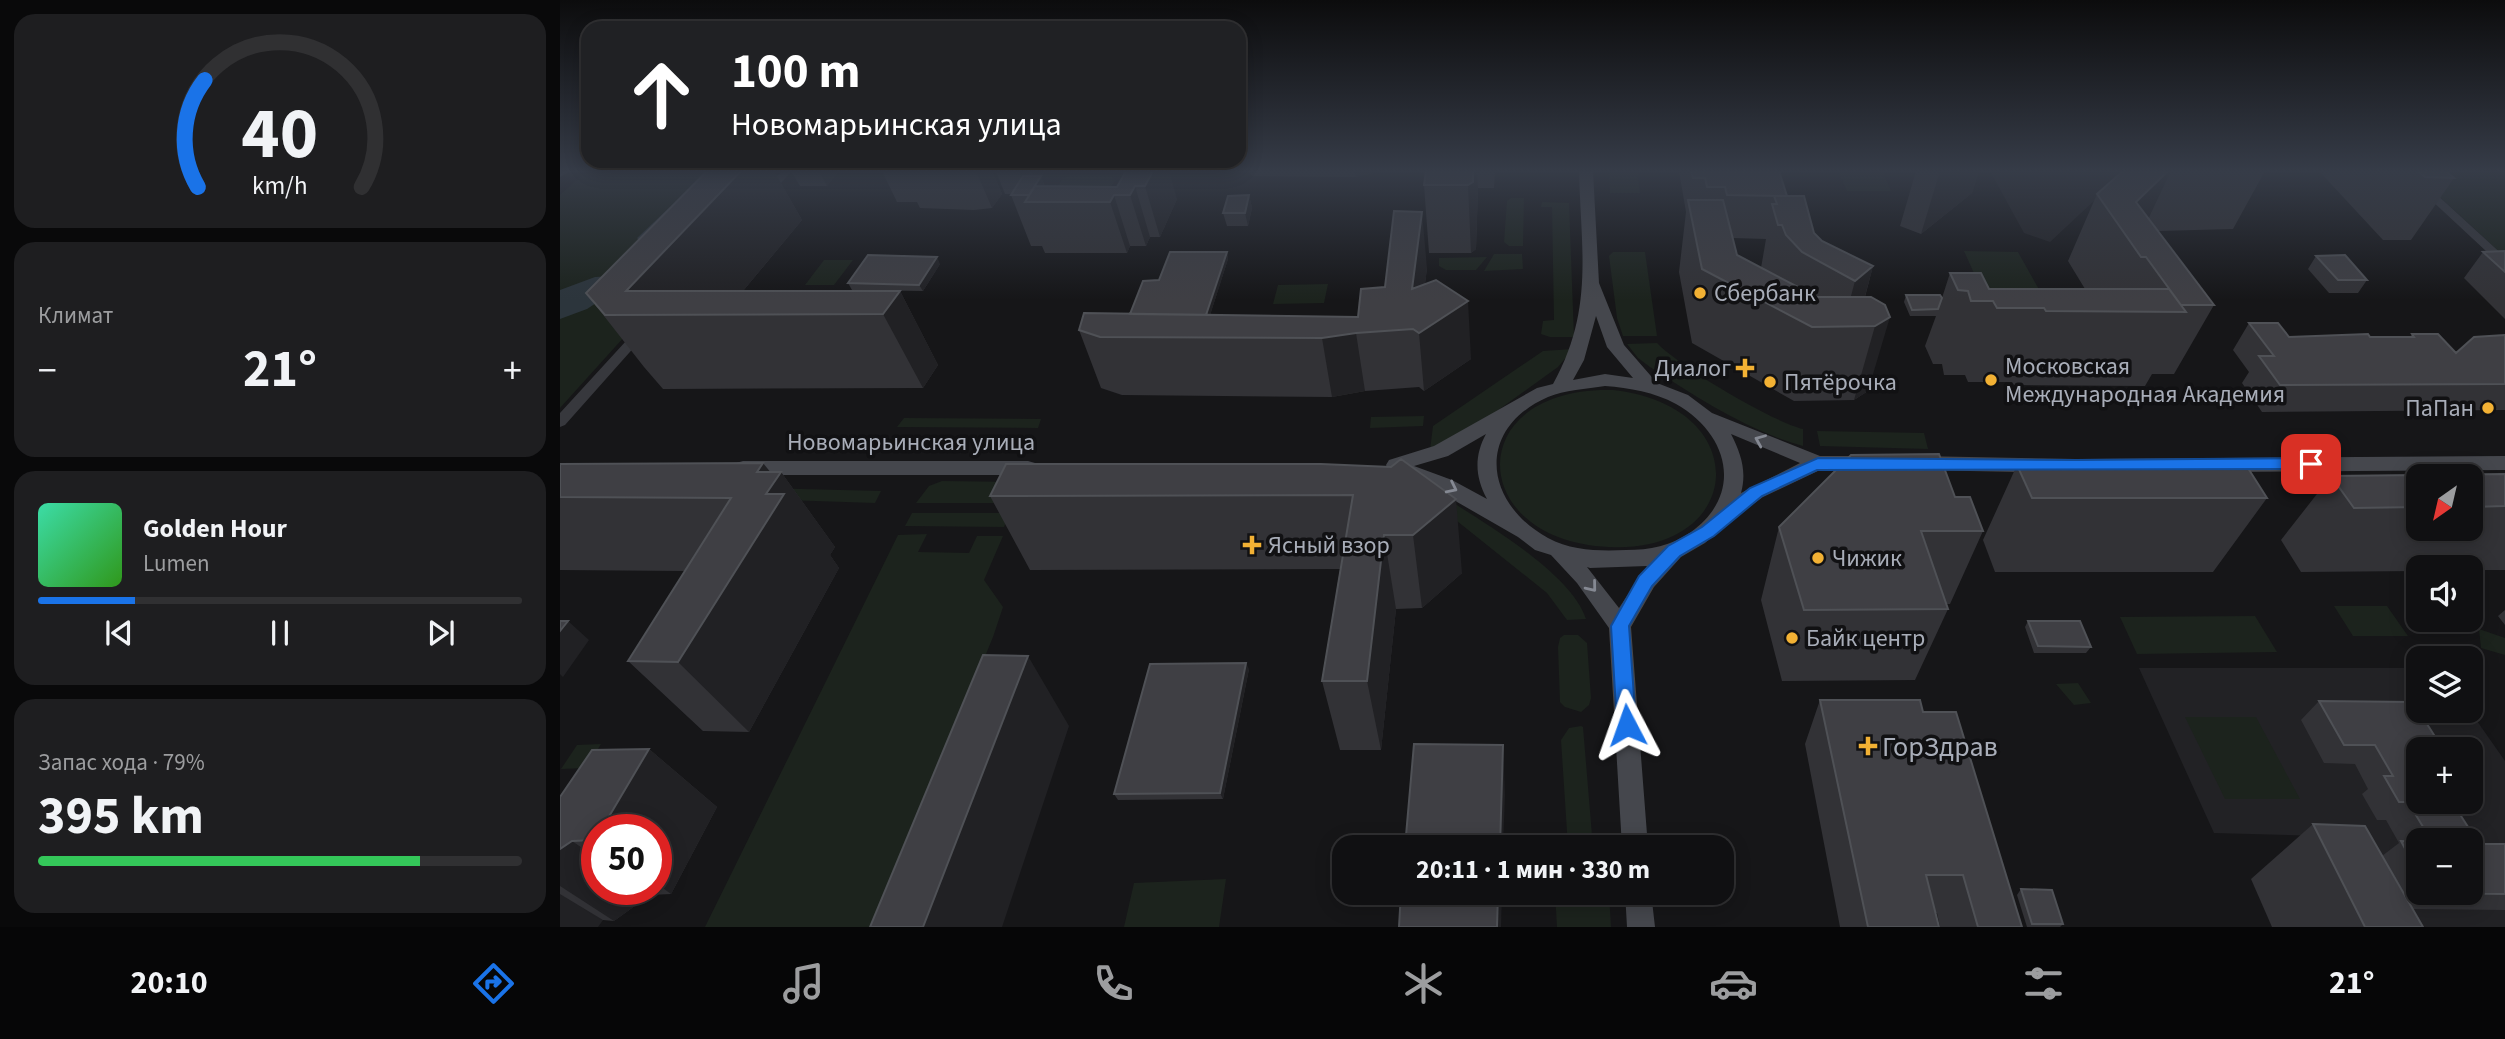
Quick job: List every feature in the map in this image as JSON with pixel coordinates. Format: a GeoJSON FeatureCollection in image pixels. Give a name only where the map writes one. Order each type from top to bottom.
{"type":"FeatureCollection","features":[{"type":"Feature","properties":{"kind":"main road"},"geometry":{"type":"LineString","coordinates":[[1561,386],[1584,341],[1593,285],[1589,214]]}},
{"type":"Feature","properties":{"kind":"main road"},"geometry":{"type":"LineString","coordinates":[[1593,285],[1616,346],[1650,386]]}},
{"type":"Feature","properties":{"kind":"main road"},"geometry":{"type":"LineString","coordinates":[[1720,519],[1730,502],[1735,483],[1735,465],[1729,446],[1719,429],[1704,415],[1679,398],[1650,386],[1605,380],[1561,386],[1535,395],[1441,452],[1415,462],[1381,467],[1424,475],[1446,484],[1559,552],[1581,558],[1629,561],[1674,551],[1692,542],[1756,492],[1818,463],[2076,466],[2505,463]]}},
{"type":"Feature","properties":{"kind":"main road"},"geometry":{"type":"LineString","coordinates":[[1514,409],[1498,426],[1488,445],[1484,467],[1488,488],[1499,510],[1518,529]]}},
{"type":"Feature","properties":{"kind":"main road"},"geometry":{"type":"LineString","coordinates":[[1704,415],[1818,463]]}},
{"type":"Feature","properties":{"kind":"main road","name":"Новомарьинская улица"},"geometry":{"type":"LineString","coordinates":[[726,468],[1043,468]]}},
{"type":"Feature","properties":{"kind":"main road"},"geometry":{"type":"LineString","coordinates":[[1620,626],[1646,581],[1674,551]]}},
{"type":"Feature","properties":{"kind":"main road"},"geometry":{"type":"LineString","coordinates":[[1559,552],[1584,577],[1620,626],[1634,835]]}},
{"type":"Feature","properties":{"kind":"main road"},"geometry":{"type":"LineString","coordinates":[[1639,905],[1641,927]]}},
{"type":"Feature","properties":{"kind":"street"},"geometry":{"type":"LineString","coordinates":[[2452,214],[2505,263]]}},
{"type":"Feature","properties":{"kind":"street"},"geometry":{"type":"LineString","coordinates":[[560,422],[654,317]]}},
{"type":"Feature","properties":{"kind":"shaded area"},"geometry":{"type":"Polygon","coordinates":[[[560,214],[735,214],[560,408],[560,214]]]}},
{"type":"Feature","properties":{"kind":"shaded area"},"geometry":{"type":"Polygon","coordinates":[[[662,214],[675,214],[622,286],[587,309],[560,319],[560,290],[595,277],[612,276],[639,240],[637,238],[662,214]]]}},
{"type":"Feature","properties":{"kind":"shaded area"},"geometry":{"type":"Polygon","coordinates":[[[1506,214],[1524,214],[1523,246],[1509,246],[1504,242],[1506,214]]]}},
{"type":"Feature","properties":{"kind":"shaded area"},"geometry":{"type":"Polygon","coordinates":[[[1552,214],[1569,214],[1574,337],[1550,337],[1541,334],[1543,321],[1554,320],[1552,214]]]}},
{"type":"Feature","properties":{"kind":"shaded area"},"geometry":{"type":"Polygon","coordinates":[[[2014,214],[2080,214],[2050,242],[2024,233],[2014,214]]]}},
{"type":"Feature","properties":{"kind":"shaded area"},"geometry":{"type":"Polygon","coordinates":[[[2459,214],[2505,214],[2505,257],[2459,214]]]}},
{"type":"Feature","properties":{"kind":"shaded area"},"geometry":{"type":"Polygon","coordinates":[[[1964,251],[2018,252],[2050,309],[1991,311],[1964,251]]]}},
{"type":"Feature","properties":{"kind":"shaded area"},"geometry":{"type":"Polygon","coordinates":[[[1613,252],[1645,252],[1657,336],[1623,336],[1617,318],[1609,256],[1613,252]]]}},
{"type":"Feature","properties":{"kind":"shaded area"},"geometry":{"type":"Polygon","coordinates":[[[1494,254],[1522,254],[1523,269],[1484,271],[1494,254]]]}},
{"type":"Feature","properties":{"kind":"shaded area"},"geometry":{"type":"Polygon","coordinates":[[[1487,257],[1476,270],[1446,270],[1439,266],[1439,258],[1487,257]]]}},
{"type":"Feature","properties":{"kind":"shaded area"},"geometry":{"type":"Polygon","coordinates":[[[824,260],[853,260],[834,285],[805,285],[824,260]]]}},
{"type":"Feature","properties":{"kind":"shaded area"},"geometry":{"type":"Polygon","coordinates":[[[1328,284],[1324,303],[1273,304],[1278,285],[1328,284]]]}},
{"type":"Feature","properties":{"kind":"shaded area"},"geometry":{"type":"Polygon","coordinates":[[[1657,343],[1727,392],[1770,416],[1803,429],[1803,446],[1763,432],[1705,402],[1650,367],[1638,358],[1627,344],[1657,343]]]}},
{"type":"Feature","properties":{"kind":"shaded area"},"geometry":{"type":"Polygon","coordinates":[[[1573,349],[1558,367],[1483,421],[1430,450],[1433,426],[1543,351],[1573,349]]]}},
{"type":"Feature","properties":{"kind":"shaded area"},"geometry":{"type":"Polygon","coordinates":[[[1613,390],[1660,402],[1692,422],[1711,449],[1716,477],[1708,505],[1687,528],[1654,543],[1609,547],[1562,538],[1527,519],[1507,494],[1500,465],[1507,436],[1528,412],[1563,395],[1613,390]]]}},
{"type":"Feature","properties":{"kind":"shaded area"},"geometry":{"type":"Polygon","coordinates":[[[1424,416],[1423,426],[1370,428],[1371,417],[1424,416]]]}},
{"type":"Feature","properties":{"kind":"shaded area"},"geometry":{"type":"Polygon","coordinates":[[[904,418],[1041,419],[1038,428],[897,427],[904,418]]]}},
{"type":"Feature","properties":{"kind":"shaded area"},"geometry":{"type":"Polygon","coordinates":[[[1817,431],[1924,433],[1928,449],[1820,446],[1817,431]]]}},
{"type":"Feature","properties":{"kind":"shaded area"},"geometry":{"type":"Polygon","coordinates":[[[942,481],[1024,482],[1019,503],[916,503],[929,486],[942,481]]]}},
{"type":"Feature","properties":{"kind":"shaded area"},"geometry":{"type":"Polygon","coordinates":[[[762,488],[881,491],[875,503],[754,499],[762,488]]]}},
{"type":"Feature","properties":{"kind":"shaded area"},"geometry":{"type":"Polygon","coordinates":[[[1452,502],[1508,538],[1548,569],[1578,602],[1586,619],[1567,620],[1547,593],[1452,517],[1452,502]]]}},
{"type":"Feature","properties":{"kind":"shaded area"},"geometry":{"type":"Polygon","coordinates":[[[912,513],[1010,513],[1004,527],[905,526],[912,513]]]}},
{"type":"Feature","properties":{"kind":"shaded area"},"geometry":{"type":"Polygon","coordinates":[[[927,534],[918,552],[969,553],[977,536],[1003,536],[984,580],[1003,607],[874,927],[705,927],[898,535],[927,534]]]}},
{"type":"Feature","properties":{"kind":"shaded area"},"geometry":{"type":"Polygon","coordinates":[[[2334,606],[2387,606],[2408,636],[2353,636],[2334,606]]]}},
{"type":"Feature","properties":{"kind":"shaded area"},"geometry":{"type":"Polygon","coordinates":[[[2255,616],[2277,652],[2137,654],[2120,617],[2255,616]]]}},
{"type":"Feature","properties":{"kind":"shaded area"},"geometry":{"type":"Polygon","coordinates":[[[2483,630],[2505,638],[2505,655],[2483,649],[2479,632],[2483,630]]]}},
{"type":"Feature","properties":{"kind":"shaded area"},"geometry":{"type":"Polygon","coordinates":[[[1564,635],[1578,635],[1587,643],[1591,698],[1589,705],[1581,712],[1565,707],[1560,702],[1558,647],[1560,638],[1564,635]]]}},
{"type":"Feature","properties":{"kind":"shaded area"},"geometry":{"type":"Polygon","coordinates":[[[2139,668],[2406,668],[2406,723],[2478,723],[2505,761],[2505,927],[2369,927],[2319,836],[2214,833],[2139,668]]]}},
{"type":"Feature","properties":{"kind":"shaded area"},"geometry":{"type":"Polygon","coordinates":[[[2078,683],[2091,703],[2074,705],[2056,684],[2078,683]]]}},
{"type":"Feature","properties":{"kind":"shaded area"},"geometry":{"type":"Polygon","coordinates":[[[2185,717],[2256,717],[2300,799],[2225,799],[2185,717]]]}},
{"type":"Feature","properties":{"kind":"shaded area"},"geometry":{"type":"Polygon","coordinates":[[[1583,727],[1592,835],[1567,835],[1561,740],[1569,728],[1583,727]]]}},
{"type":"Feature","properties":{"kind":"shaded area"},"geometry":{"type":"Polygon","coordinates":[[[601,744],[586,768],[561,769],[577,745],[601,744]]]}},
{"type":"Feature","properties":{"kind":"shaded area"},"geometry":{"type":"Polygon","coordinates":[[[1226,879],[1219,927],[1124,927],[1134,883],[1226,879]]]}},
{"type":"Feature","properties":{"kind":"shaded area"},"geometry":{"type":"Polygon","coordinates":[[[1556,905],[1610,905],[1611,927],[1557,927],[1556,905]]]}},
{"type":"Feature","properties":{"kind":"building"},"geometry":{"type":"Polygon","coordinates":[[[664,214],[700,214],[626,291],[900,291],[883,314],[605,315],[586,293],[664,214]]]}},
{"type":"Feature","properties":{"kind":"building"},"geometry":{"type":"Polygon","coordinates":[[[1394,214],[1422,214],[1412,289],[1436,280],[1468,301],[1419,333],[1413,329],[1322,338],[1100,337],[1079,330],[1084,313],[1358,317],[1361,289],[1385,287],[1394,214]]]}},
{"type":"Feature","properties":{"kind":"building"},"geometry":{"type":"Polygon","coordinates":[[[1691,214],[1727,214],[1737,255],[1817,297],[1871,297],[1885,305],[1890,317],[1875,326],[1812,327],[1702,269],[1691,214]]]}},
{"type":"Feature","properties":{"kind":"building"},"geometry":{"type":"Polygon","coordinates":[[[1775,214],[1809,214],[1814,233],[1822,241],[1873,266],[1855,281],[1802,252],[1786,235],[1782,225],[1778,225],[1775,214]]]}},
{"type":"Feature","properties":{"kind":"building"},"geometry":{"type":"Polygon","coordinates":[[[2111,214],[2145,214],[2214,305],[2181,305],[2146,257],[2141,257],[2111,214]]]}},
{"type":"Feature","properties":{"kind":"building"},"geometry":{"type":"Polygon","coordinates":[[[2505,251],[2505,272],[2483,252],[2505,251]]]}},
{"type":"Feature","properties":{"kind":"building"},"geometry":{"type":"Polygon","coordinates":[[[1170,252],[1227,252],[1206,315],[1130,314],[1143,281],[1159,280],[1170,252]]]}},
{"type":"Feature","properties":{"kind":"building"},"geometry":{"type":"Polygon","coordinates":[[[868,255],[937,257],[919,285],[848,283],[868,255]]]}},
{"type":"Feature","properties":{"kind":"building"},"geometry":{"type":"Polygon","coordinates":[[[2345,255],[2367,280],[2338,280],[2316,256],[2345,255]]]}},
{"type":"Feature","properties":{"kind":"building"},"geometry":{"type":"Polygon","coordinates":[[[1950,273],[1981,273],[1989,289],[2169,289],[2186,312],[1997,308],[1993,301],[1971,301],[1968,291],[1958,290],[1950,273]]]}},
{"type":"Feature","properties":{"kind":"building"},"geometry":{"type":"Polygon","coordinates":[[[1906,295],[1940,295],[1942,298],[1938,309],[1912,310],[1906,295]]]}},
{"type":"Feature","properties":{"kind":"building"},"geometry":{"type":"Polygon","coordinates":[[[2249,323],[2278,323],[2289,337],[2368,334],[2370,337],[2414,337],[2412,334],[2438,334],[2456,353],[2474,337],[2505,335],[2505,384],[2280,385],[2259,356],[2274,356],[2249,323]]]}},
{"type":"Feature","properties":{"kind":"building"},"geometry":{"type":"Polygon","coordinates":[[[1939,454],[1955,497],[1970,497],[1983,531],[1921,531],[1948,609],[1804,610],[1779,527],[1851,455],[1939,454]]]}},
{"type":"Feature","properties":{"kind":"building"},"geometry":{"type":"Polygon","coordinates":[[[1401,459],[1456,499],[1413,535],[1384,535],[1367,681],[1322,681],[1353,495],[990,496],[1006,464],[1321,464],[1391,467],[1401,459]]]}},
{"type":"Feature","properties":{"kind":"building"},"geometry":{"type":"Polygon","coordinates":[[[763,463],[757,472],[781,472],[766,494],[784,494],[678,662],[628,661],[731,498],[560,497],[560,464],[763,463]]]}},
{"type":"Feature","properties":{"kind":"building"},"geometry":{"type":"Polygon","coordinates":[[[2017,465],[2246,465],[2267,498],[2032,498],[2017,465]]]}},
{"type":"Feature","properties":{"kind":"building"},"geometry":{"type":"Polygon","coordinates":[[[2483,474],[2505,474],[2505,506],[2483,507],[2483,474]]]}},
{"type":"Feature","properties":{"kind":"building"},"geometry":{"type":"Polygon","coordinates":[[[2406,475],[2406,507],[2354,508],[2331,476],[2406,475]]]}},
{"type":"Feature","properties":{"kind":"building"},"geometry":{"type":"Polygon","coordinates":[[[560,621],[568,621],[560,631],[560,621]]]}},
{"type":"Feature","properties":{"kind":"building"},"geometry":{"type":"Polygon","coordinates":[[[2028,621],[2080,621],[2091,647],[2038,646],[2028,621]]]}},
{"type":"Feature","properties":{"kind":"building"},"geometry":{"type":"Polygon","coordinates":[[[983,655],[1028,656],[923,927],[870,927],[983,655]]]}},
{"type":"Feature","properties":{"kind":"building"},"geometry":{"type":"Polygon","coordinates":[[[1246,663],[1220,793],[1114,794],[1150,664],[1246,663]]]}},
{"type":"Feature","properties":{"kind":"building"},"geometry":{"type":"Polygon","coordinates":[[[1820,700],[1920,700],[1923,712],[1956,712],[2022,927],[1978,927],[1963,875],[1926,875],[1939,927],[1868,927],[1820,700]]]}},
{"type":"Feature","properties":{"kind":"building"},"geometry":{"type":"Polygon","coordinates":[[[2319,701],[2406,702],[2406,723],[2426,723],[2435,737],[2406,737],[2406,802],[2399,802],[2384,776],[2393,776],[2375,745],[2344,745],[2319,701]]]}},
{"type":"Feature","properties":{"kind":"building"},"geometry":{"type":"Polygon","coordinates":[[[1414,744],[1503,745],[1500,835],[1406,835],[1414,744]]]}},
{"type":"Feature","properties":{"kind":"building"},"geometry":{"type":"Polygon","coordinates":[[[649,749],[610,814],[581,814],[581,841],[572,841],[560,849],[560,797],[592,750],[649,749]]]}},
{"type":"Feature","properties":{"kind":"building"},"geometry":{"type":"Polygon","coordinates":[[[2415,814],[2460,814],[2469,828],[2424,828],[2415,814]]]}},
{"type":"Feature","properties":{"kind":"building"},"geometry":{"type":"Polygon","coordinates":[[[2313,824],[2365,826],[2406,897],[2406,905],[2410,905],[2423,927],[2365,927],[2313,824]]]}},
{"type":"Feature","properties":{"kind":"building"},"geometry":{"type":"Polygon","coordinates":[[[2483,844],[2505,844],[2505,894],[2483,894],[2483,844]]]}},
{"type":"Feature","properties":{"kind":"building"},"geometry":{"type":"Polygon","coordinates":[[[2021,889],[2052,890],[2063,924],[2032,924],[2021,889]]]}},
{"type":"Feature","properties":{"kind":"building"},"geometry":{"type":"Polygon","coordinates":[[[1400,905],[1498,905],[1497,927],[1399,927],[1400,905]]]}},
{"type":"Feature","properties":{"kind":"place","name":"Сбербанк"},"geometry":{"type":"Point","coordinates":[1700,293]}},
{"type":"Feature","properties":{"kind":"place","name":"Диалог"},"geometry":{"type":"Point","coordinates":[1745,368]}},
{"type":"Feature","properties":{"kind":"place","name":"Московская Международная Академия"},"geometry":{"type":"Point","coordinates":[1991,380]}},
{"type":"Feature","properties":{"kind":"place","name":"Пятёрочка"},"geometry":{"type":"Point","coordinates":[1770,382]}},
{"type":"Feature","properties":{"kind":"place","name":"ПаПан"},"geometry":{"type":"Point","coordinates":[2488,408]}},
{"type":"Feature","properties":{"kind":"place","name":"Ясный взор"},"geometry":{"type":"Point","coordinates":[1252,545]}},
{"type":"Feature","properties":{"kind":"place","name":"Чижик"},"geometry":{"type":"Point","coordinates":[1818,558]}},
{"type":"Feature","properties":{"kind":"place","name":"Байк центр"},"geometry":{"type":"Point","coordinates":[1792,638]}},
{"type":"Feature","properties":{"kind":"place","name":"ГорЗдрав"},"geometry":{"type":"Point","coordinates":[1868,746]}},
{"type":"Feature","properties":{"kind":"route"},"geometry":{"type":"LineString","coordinates":[[1627,725],[1620,626],[1646,581],[1674,551],[1708,532],[1720,519],[1756,492],[1818,463],[2076,466],[2311,464]]}}]}
